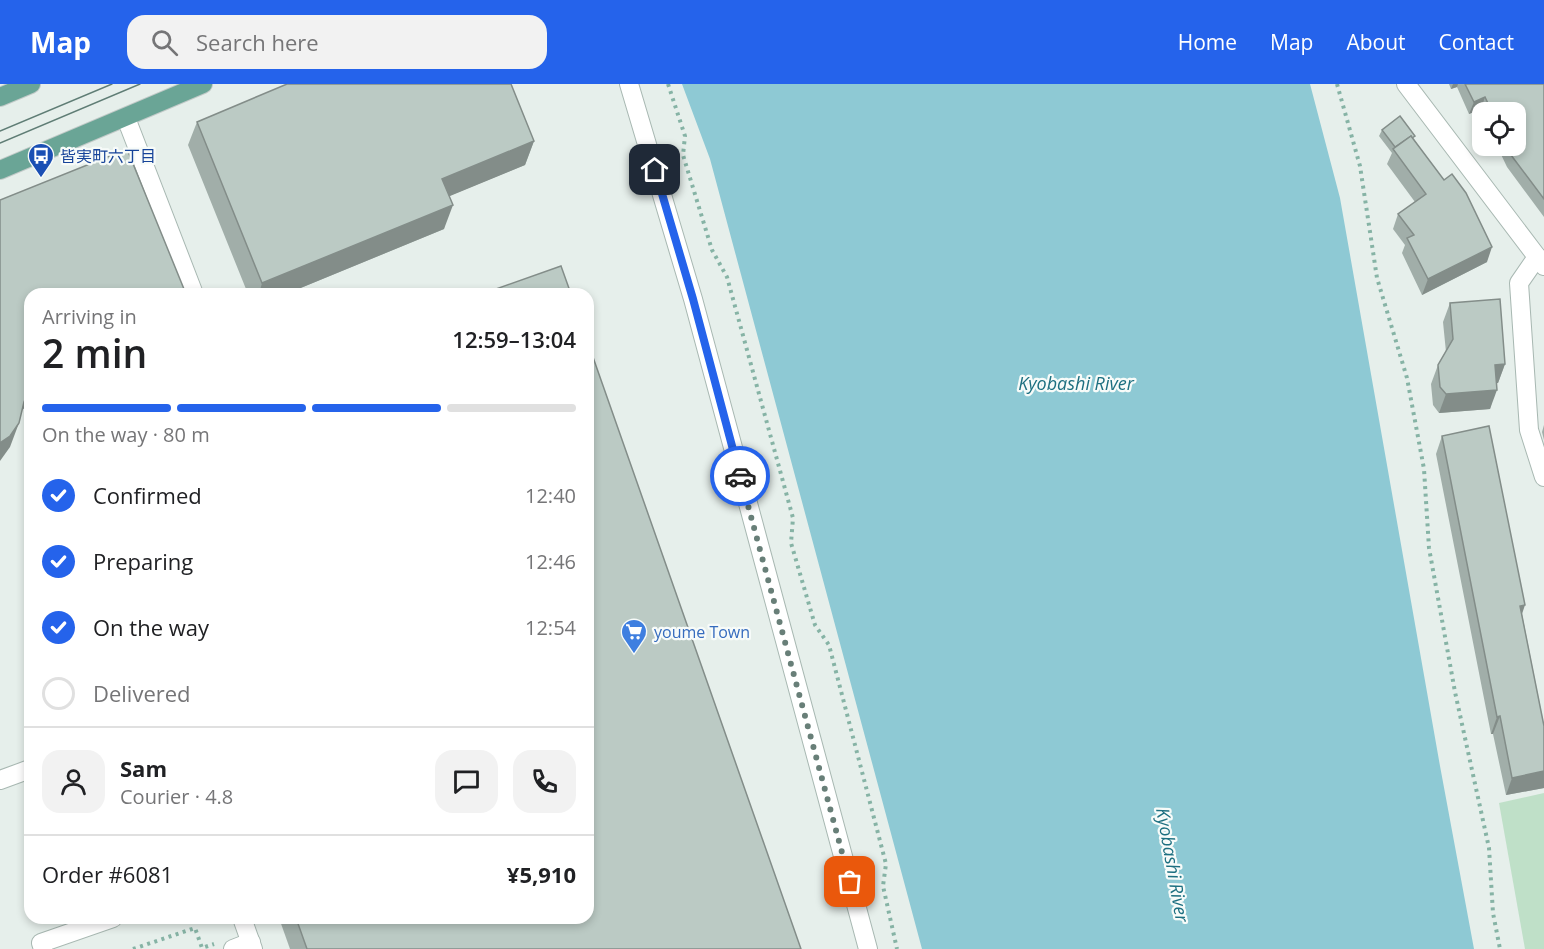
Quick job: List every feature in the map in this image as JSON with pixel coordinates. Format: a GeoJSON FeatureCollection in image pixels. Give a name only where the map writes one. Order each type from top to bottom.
{"type":"FeatureCollection","features":[{"type":"Feature","properties":{"kind":"main road"},"geometry":{"type":"LineString","coordinates":[[0,97],[32,84]]}},
{"type":"Feature","properties":{"kind":"main road"},"geometry":{"type":"LineString","coordinates":[[0,170],[203,84]]}},
{"type":"Feature","properties":{"kind":"street"},"geometry":{"type":"LineString","coordinates":[[629,84],[693,299],[868,949]]}},
{"type":"Feature","properties":{"kind":"street"},"geometry":{"type":"LineString","coordinates":[[1406,84],[1541,262],[1519,283],[1529,430],[1544,477]]}},
{"type":"Feature","properties":{"kind":"street"},"geometry":{"type":"LineString","coordinates":[[126,118],[136,149],[192,288]]}},
{"type":"Feature","properties":{"kind":"street"},"geometry":{"type":"LineString","coordinates":[[0,780],[24,772]]}},
{"type":"Feature","properties":{"kind":"street"},"geometry":{"type":"LineString","coordinates":[[42,946],[98,924]]}},
{"type":"Feature","properties":{"kind":"street"},"geometry":{"type":"LineString","coordinates":[[233,949],[252,946],[244,924]]}},
{"type":"Feature","properties":{"kind":"path"},"geometry":{"type":"LineString","coordinates":[[668,84],[685,136],[683,155],[712,250],[727,277],[792,518],[791,543],[815,625],[829,645],[886,864],[883,886],[897,949]]}},
{"type":"Feature","properties":{"kind":"path"},"geometry":{"type":"LineString","coordinates":[[1337,84],[1360,166],[1377,278],[1407,378],[1424,469],[1429,548],[1455,692],[1489,848],[1493,913],[1500,949]]}},
{"type":"Feature","properties":{"kind":"path"},"geometry":{"type":"LineString","coordinates":[[133,949],[195,927],[202,948],[235,936],[252,946]]}},
{"type":"Feature","properties":{"kind":"green space"},"geometry":{"type":"Polygon","coordinates":[[[1544,793],[1544,949],[1525,949],[1499,803],[1544,793]]]}},
{"type":"Feature","properties":{"kind":"water","name":"Kyobashi River"},"geometry":{"type":"Polygon","coordinates":[[[682,84],[1310,84],[1340,198],[1474,949],[922,949],[710,159],[682,84]]]}},
{"type":"Feature","properties":{"kind":"building"},"geometry":{"type":"Polygon","coordinates":[[[287,84],[511,84],[534,141],[442,179],[453,205],[262,283],[197,122],[287,84]]]}},
{"type":"Feature","properties":{"kind":"building"},"geometry":{"type":"Polygon","coordinates":[[[1465,84],[1544,84],[1544,199],[1512,156],[1526,156],[1526,102],[1487,102],[1485,97],[1474,102],[1465,84]]]}},
{"type":"Feature","properties":{"kind":"building"},"geometry":{"type":"Polygon","coordinates":[[[1400,116],[1415,136],[1412,138],[1411,136],[1395,147],[1382,130],[1400,116]]]}},
{"type":"Feature","properties":{"kind":"building"},"geometry":{"type":"Polygon","coordinates":[[[1411,136],[1444,180],[1452,174],[1466,193],[1492,247],[1428,279],[1407,238],[1414,235],[1398,214],[1426,194],[1393,149],[1411,136]]]}},
{"type":"Feature","properties":{"kind":"building"},"geometry":{"type":"Polygon","coordinates":[[[127,149],[184,288],[24,288],[24,402],[19,423],[10,436],[0,443],[0,200],[127,149]]]}},
{"type":"Feature","properties":{"kind":"building"},"geometry":{"type":"Polygon","coordinates":[[[561,266],[569,288],[499,288],[561,266]]]}},
{"type":"Feature","properties":{"kind":"building"},"geometry":{"type":"Polygon","coordinates":[[[1500,299],[1505,364],[1495,365],[1497,390],[1446,394],[1440,387],[1438,365],[1453,339],[1450,303],[1500,299]]]}},
{"type":"Feature","properties":{"kind":"building","name":"youme Town"},"geometry":{"type":"Polygon","coordinates":[[[594,360],[801,949],[307,949],[298,924],[594,924],[594,360]]]}},
{"type":"Feature","properties":{"kind":"building"},"geometry":{"type":"Polygon","coordinates":[[[1489,426],[1525,605],[1520,606],[1544,726],[1544,771],[1512,778],[1500,716],[1497,717],[1442,436],[1489,426]]]}},
{"type":"Feature","properties":{"kind":"tram line"},"geometry":{"type":"LineString","coordinates":[[0,131],[112,84]]}},
{"type":"Feature","properties":{"kind":"tram line"},"geometry":{"type":"LineString","coordinates":[[0,143],[140,84]]}},
{"type":"Feature","properties":{"kind":"way so far"},"geometry":{"type":"LineString","coordinates":[[740,476],[850,882]]}},
{"type":"Feature","properties":{"kind":"place","name":"皆実町六丁目"},"geometry":{"type":"Point","coordinates":[41,179]}},
{"type":"Feature","properties":{"kind":"place","name":"youme Town"},"geometry":{"type":"Point","coordinates":[634,655]}},
{"type":"Feature","properties":{"kind":"route"},"geometry":{"type":"LineString","coordinates":[[655,170],[693,299],[740,476]]}}]}
